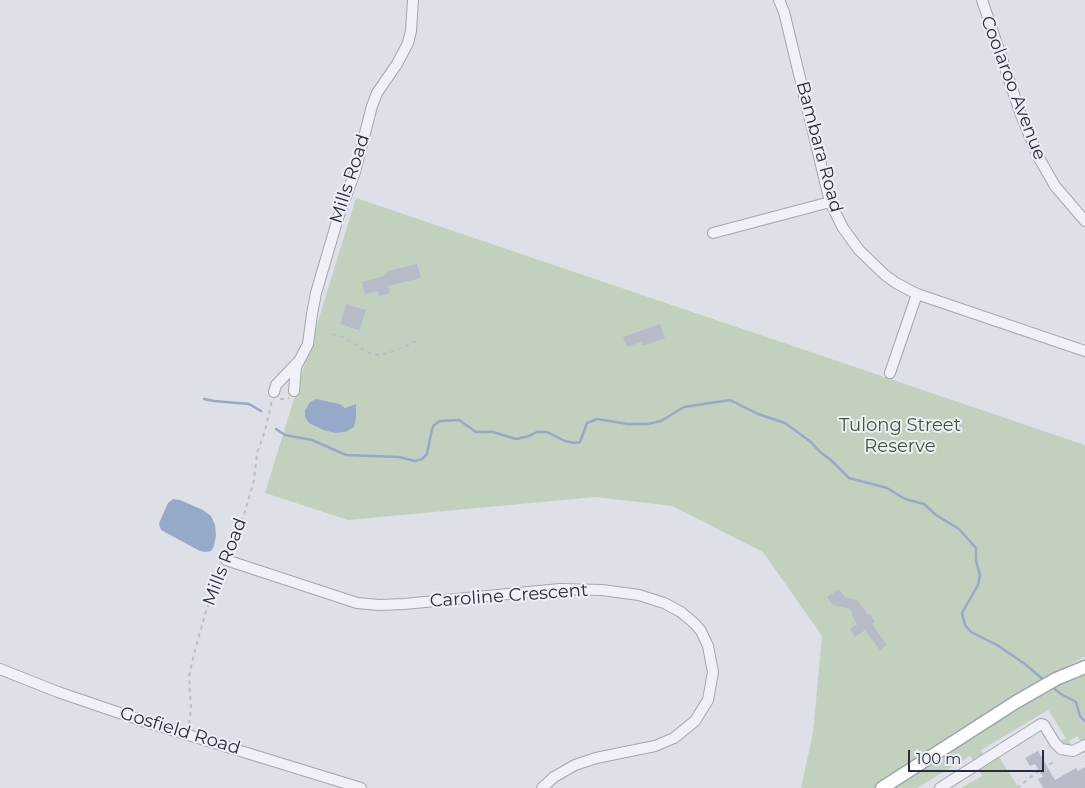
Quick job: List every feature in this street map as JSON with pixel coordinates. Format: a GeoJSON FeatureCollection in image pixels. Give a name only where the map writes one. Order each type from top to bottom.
{"type":"FeatureCollection","features":[{"type":"Feature","properties":{"kind":"main road"},"geometry":{"type":"LineString","coordinates":[[882,788],[1040,688],[1085,667]]}},
{"type":"Feature","properties":{"kind":"street","name":"Mills Road"},"geometry":{"type":"LineString","coordinates":[[274,392],[276,385],[297,363],[308,344],[315,299],[336,225],[355,172],[374,99],[408,43],[411,31],[413,0]]}},
{"type":"Feature","properties":{"kind":"street","name":"Bambara Road"},"geometry":{"type":"LineString","coordinates":[[779,0],[784,12],[830,202],[847,234],[867,260],[896,283],[917,294],[1085,351]]}},
{"type":"Feature","properties":{"kind":"street","name":"Coolaroo Avenue"},"geometry":{"type":"LineString","coordinates":[[982,0],[1021,115],[1038,158],[1055,186],[1085,221]]}},
{"type":"Feature","properties":{"kind":"street"},"geometry":{"type":"LineString","coordinates":[[713,233],[830,202]]}},
{"type":"Feature","properties":{"kind":"street"},"geometry":{"type":"LineString","coordinates":[[890,373],[917,294]]}},
{"type":"Feature","properties":{"kind":"street","name":"Mills Road"},"geometry":{"type":"LineString","coordinates":[[294,391],[297,363]]}},
{"type":"Feature","properties":{"kind":"street","name":"Caroline Crescent"},"geometry":{"type":"LineString","coordinates":[[226,560],[357,603],[379,605],[404,604],[560,589],[602,590],[639,595],[664,603],[681,612],[695,624],[701,631],[708,646],[713,672],[708,700],[695,721],[674,738],[655,746],[596,758],[575,765],[554,777],[542,788]]}},
{"type":"Feature","properties":{"kind":"street","name":"Gosfield Road"},"geometry":{"type":"LineString","coordinates":[[0,669],[58,692],[361,788]]}},
{"type":"Feature","properties":{"kind":"street"},"geometry":{"type":"LineString","coordinates":[[940,788],[1041,724],[1044,725],[1061,749],[1073,751],[1085,745]]}},
{"type":"Feature","properties":{"kind":"path"},"geometry":{"type":"LineString","coordinates":[[332,334],[343,337],[369,353],[379,355],[389,353],[419,340]]}},
{"type":"Feature","properties":{"kind":"path"},"geometry":{"type":"LineString","coordinates":[[274,392],[278,398],[286,399],[292,396],[294,391]]}},
{"type":"Feature","properties":{"kind":"path","name":"Mills Road"},"geometry":{"type":"LineString","coordinates":[[186,734],[190,717],[190,676],[194,654],[206,611],[226,560],[229,547],[244,515],[254,480],[256,457],[265,431],[274,392]]}},
{"type":"Feature","properties":{"kind":"path"},"geometry":{"type":"LineString","coordinates":[[1017,788],[1036,772],[1055,761]]}},
{"type":"Feature","properties":{"kind":"green space","name":"Tulong Street Reserve"},"geometry":{"type":"Polygon","coordinates":[[[356,198],[1085,445],[1085,658],[1056,672],[875,788],[801,788],[813,733],[822,636],[763,552],[672,506],[596,497],[348,520],[265,493],[356,198]],[[346,304],[340,324],[358,331],[365,310],[346,304]],[[325,401],[310,402],[305,410],[316,427],[335,433],[346,432],[351,429],[356,404],[345,408],[340,404],[325,401]]]}},
{"type":"Feature","properties":{"kind":"green space"},"geometry":{"type":"Polygon","coordinates":[[[1085,671],[1085,740],[1081,742],[1077,736],[1069,741],[1072,747],[1059,742],[1066,738],[1048,710],[981,750],[984,756],[974,762],[970,756],[917,788],[889,788],[1031,698],[1085,671]]]}},
{"type":"Feature","properties":{"kind":"green space"},"geometry":{"type":"Polygon","coordinates":[[[997,754],[1019,788],[961,788],[982,776],[979,770],[994,761],[997,754]]]}},
{"type":"Feature","properties":{"kind":"water"},"geometry":{"type":"Polygon","coordinates":[[[316,399],[340,404],[345,408],[356,404],[354,427],[346,432],[335,433],[323,430],[309,423],[305,417],[305,410],[310,402],[316,399]]]}},
{"type":"Feature","properties":{"kind":"water"},"geometry":{"type":"Polygon","coordinates":[[[173,499],[203,510],[211,516],[215,525],[216,535],[211,551],[200,551],[161,530],[160,521],[168,503],[173,499]]]}},
{"type":"Feature","properties":{"kind":"building"},"geometry":{"type":"Polygon","coordinates":[[[417,264],[421,278],[388,286],[390,293],[379,296],[378,291],[365,294],[362,282],[384,276],[388,271],[417,264]]]}},
{"type":"Feature","properties":{"kind":"building"},"geometry":{"type":"Polygon","coordinates":[[[346,304],[366,310],[359,331],[340,324],[346,304]]]}},
{"type":"Feature","properties":{"kind":"building"},"geometry":{"type":"Polygon","coordinates":[[[660,324],[665,338],[643,346],[641,342],[627,347],[623,337],[660,324]]]}},
{"type":"Feature","properties":{"kind":"building"},"geometry":{"type":"Polygon","coordinates":[[[839,589],[845,597],[857,600],[867,614],[870,615],[875,622],[872,624],[887,645],[880,650],[865,630],[855,637],[850,629],[857,624],[850,609],[833,605],[827,597],[839,589]]]}},
{"type":"Feature","properties":{"kind":"building"},"geometry":{"type":"Polygon","coordinates":[[[1038,751],[1055,780],[1076,768],[1078,771],[1085,767],[1085,788],[1043,788],[1038,779],[1043,777],[1035,764],[1030,766],[1025,758],[1038,751]]]}},
{"type":"Feature","properties":{"kind":"waterway"},"geometry":{"type":"LineString","coordinates":[[204,399],[249,404],[261,411]]}},
{"type":"Feature","properties":{"kind":"waterway"},"geometry":{"type":"LineString","coordinates":[[276,429],[285,435],[312,440],[346,455],[399,457],[415,461],[422,459],[427,454],[432,429],[440,421],[459,420],[476,432],[493,432],[516,439],[537,432],[547,432],[565,441],[575,443],[580,442],[587,423],[597,419],[628,424],[648,424],[661,421],[684,407],[730,400],[758,414],[785,423],[811,442],[849,478],[887,488],[905,499],[924,504],[936,515],[959,529],[976,548],[976,561],[980,575],[978,585],[962,613],[965,625],[971,632],[997,645],[1025,664],[1045,681]]}},
{"type":"Feature","properties":{"kind":"waterway"},"geometry":{"type":"LineString","coordinates":[[1051,686],[1076,702],[1080,716],[1085,721]]}}]}
